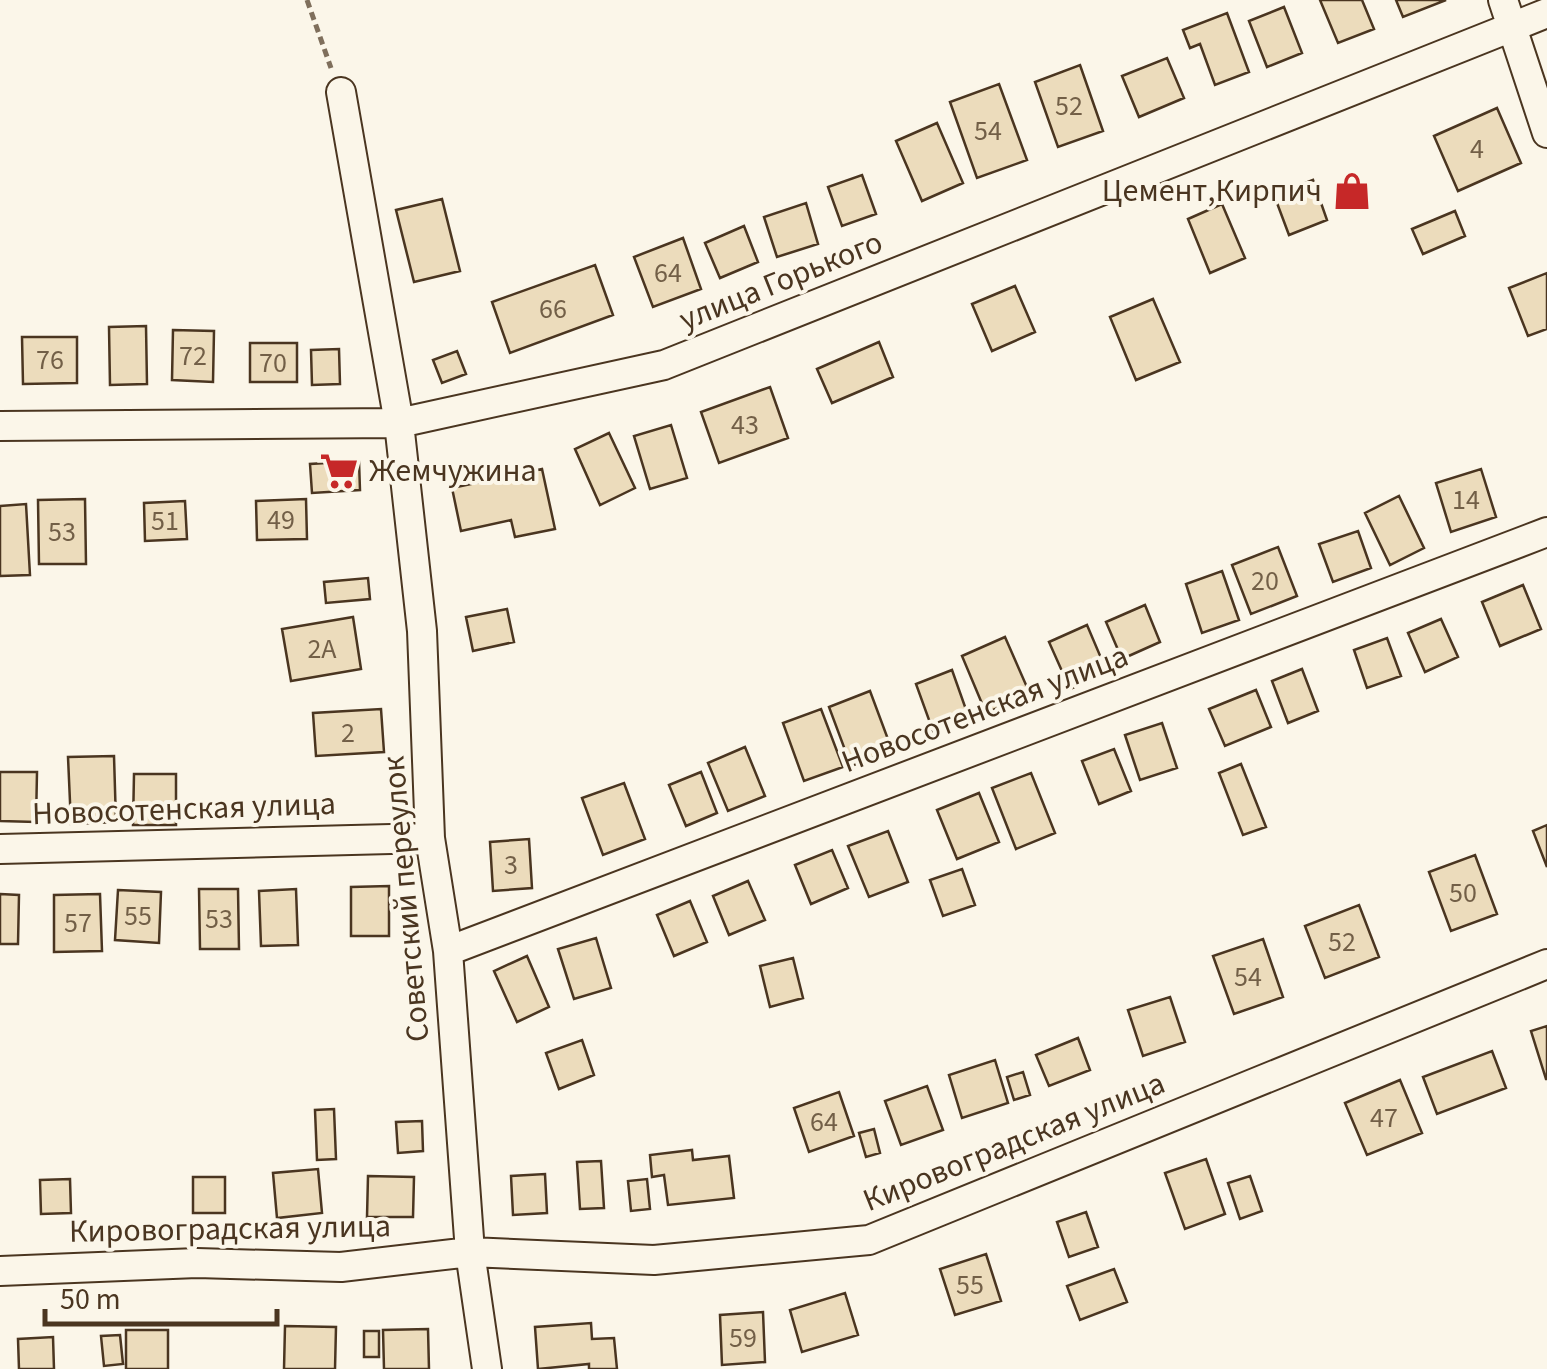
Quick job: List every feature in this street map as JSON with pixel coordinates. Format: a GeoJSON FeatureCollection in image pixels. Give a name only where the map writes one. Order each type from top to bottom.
{"type":"FeatureCollection","features":[{"type":"Feature","properties":{"kind":"street"},"geometry":{"type":"LineString","coordinates":[[1502,0],[1547,133]]}},
{"type":"Feature","properties":{"kind":"street","name":"улица Горького"},"geometry":{"type":"LineString","coordinates":[[0,426],[399,423],[664,365],[1547,13]]}},
{"type":"Feature","properties":{"kind":"street","name":"Советский переулок"},"geometry":{"type":"LineString","coordinates":[[341,92],[399,423],[422,631],[430,838],[448,950],[470,1252],[487,1369]]}},
{"type":"Feature","properties":{"kind":"street","name":"Новосотенская улица"},"geometry":{"type":"LineString","coordinates":[[448,950],[1547,532]]}},
{"type":"Feature","properties":{"kind":"street","name":"Новосотенская улица"},"geometry":{"type":"LineString","coordinates":[[0,849],[430,838]]}},
{"type":"Feature","properties":{"kind":"street","name":"Кировоградская улица"},"geometry":{"type":"LineString","coordinates":[[0,1270],[197,1263],[341,1268],[470,1252],[654,1260],[869,1240],[1547,964]]}},
{"type":"Feature","properties":{"kind":"path"},"geometry":{"type":"LineString","coordinates":[[307,0],[341,92]]}},
{"type":"Feature","properties":{"kind":"building"},"geometry":{"type":"Polygon","coordinates":[[[1320,0],[1362,0],[1374,29],[1338,43],[1320,0]]]}},
{"type":"Feature","properties":{"kind":"building"},"geometry":{"type":"Polygon","coordinates":[[[1396,0],[1446,0],[1403,17],[1396,0]]]}},
{"type":"Feature","properties":{"kind":"building"},"geometry":{"type":"Polygon","coordinates":[[[1284,7],[1302,53],[1267,67],[1249,21],[1284,7]]]}},
{"type":"Feature","properties":{"kind":"building"},"geometry":{"type":"Polygon","coordinates":[[[1227,13],[1249,72],[1215,85],[1200,44],[1190,48],[1183,30],[1227,13]]]}},
{"type":"Feature","properties":{"kind":"building"},"geometry":{"type":"Polygon","coordinates":[[[1167,58],[1184,98],[1139,117],[1122,76],[1167,58]]]}},
{"type":"Feature","properties":{"kind":"building"},"geometry":{"type":"Polygon","coordinates":[[[1080,65],[1103,131],[1058,147],[1035,82],[1080,65]]]}},
{"type":"Feature","properties":{"kind":"building"},"geometry":{"type":"Polygon","coordinates":[[[999,84],[1027,160],[977,178],[950,102],[999,84]]]}},
{"type":"Feature","properties":{"kind":"building"},"geometry":{"type":"Polygon","coordinates":[[[1497,108],[1521,163],[1458,191],[1434,136],[1497,108]]]}},
{"type":"Feature","properties":{"kind":"building"},"geometry":{"type":"Polygon","coordinates":[[[937,123],[963,183],[922,201],[896,141],[937,123]]]}},
{"type":"Feature","properties":{"kind":"building"},"geometry":{"type":"Polygon","coordinates":[[[862,175],[876,214],[842,226],[828,187],[862,175]]]}},
{"type":"Feature","properties":{"kind":"building"},"geometry":{"type":"Polygon","coordinates":[[[1313,180],[1327,220],[1289,235],[1274,195],[1313,180]]]}},
{"type":"Feature","properties":{"kind":"building"},"geometry":{"type":"Polygon","coordinates":[[[442,199],[460,271],[414,282],[396,210],[442,199]]]}},
{"type":"Feature","properties":{"kind":"building"},"geometry":{"type":"Polygon","coordinates":[[[806,203],[818,244],[777,257],[764,217],[806,203]]]}},
{"type":"Feature","properties":{"kind":"building"},"geometry":{"type":"Polygon","coordinates":[[[1222,204],[1245,258],[1210,273],[1188,219],[1222,204]]]}},
{"type":"Feature","properties":{"kind":"building"},"geometry":{"type":"Polygon","coordinates":[[[1455,211],[1465,236],[1423,254],[1412,229],[1455,211]]]}},
{"type":"Feature","properties":{"kind":"building"},"geometry":{"type":"Polygon","coordinates":[[[744,226],[758,262],[720,278],[705,243],[744,226]]]}},
{"type":"Feature","properties":{"kind":"building"},"geometry":{"type":"Polygon","coordinates":[[[683,238],[701,289],[653,307],[634,257],[683,238]]]}},
{"type":"Feature","properties":{"kind":"building"},"geometry":{"type":"Polygon","coordinates":[[[595,265],[613,315],[510,353],[492,302],[595,265]]]}},
{"type":"Feature","properties":{"kind":"building"},"geometry":{"type":"Polygon","coordinates":[[[1547,273],[1547,329],[1528,336],[1509,288],[1547,273]]]}},
{"type":"Feature","properties":{"kind":"building"},"geometry":{"type":"Polygon","coordinates":[[[1015,286],[1035,332],[992,351],[972,304],[1015,286]]]}},
{"type":"Feature","properties":{"kind":"building"},"geometry":{"type":"Polygon","coordinates":[[[1153,299],[1180,362],[1136,380],[1110,317],[1153,299]]]}},
{"type":"Feature","properties":{"kind":"building"},"geometry":{"type":"Polygon","coordinates":[[[146,326],[147,384],[110,385],[109,327],[146,326]]]}},
{"type":"Feature","properties":{"kind":"building"},"geometry":{"type":"Polygon","coordinates":[[[173,330],[214,331],[213,382],[172,380],[173,330]]]}},
{"type":"Feature","properties":{"kind":"building"},"geometry":{"type":"Polygon","coordinates":[[[22,337],[77,337],[77,383],[23,384],[22,337]]]}},
{"type":"Feature","properties":{"kind":"building"},"geometry":{"type":"Polygon","coordinates":[[[879,342],[893,377],[832,403],[817,369],[879,342]]]}},
{"type":"Feature","properties":{"kind":"building"},"geometry":{"type":"Polygon","coordinates":[[[250,343],[297,343],[297,382],[250,382],[250,343]]]}},
{"type":"Feature","properties":{"kind":"building"},"geometry":{"type":"Polygon","coordinates":[[[339,349],[340,384],[312,385],[311,350],[339,349]]]}},
{"type":"Feature","properties":{"kind":"building"},"geometry":{"type":"Polygon","coordinates":[[[457,351],[466,374],[442,383],[433,360],[457,351]]]}},
{"type":"Feature","properties":{"kind":"building"},"geometry":{"type":"Polygon","coordinates":[[[770,387],[788,438],[719,463],[701,412],[770,387]]]}},
{"type":"Feature","properties":{"kind":"building"},"geometry":{"type":"Polygon","coordinates":[[[671,425],[687,478],[650,489],[634,436],[671,425]]]}},
{"type":"Feature","properties":{"kind":"building"},"geometry":{"type":"Polygon","coordinates":[[[609,433],[635,488],[600,505],[575,449],[609,433]]]}},
{"type":"Feature","properties":{"kind":"building"},"geometry":{"type":"Polygon","coordinates":[[[359,461],[360,490],[312,493],[310,464],[359,461]]]}},
{"type":"Feature","properties":{"kind":"building"},"geometry":{"type":"Polygon","coordinates":[[[542,469],[555,529],[515,537],[511,520],[461,531],[452,488],[542,469]]]}},
{"type":"Feature","properties":{"kind":"building"},"geometry":{"type":"Polygon","coordinates":[[[1481,469],[1496,517],[1451,532],[1436,483],[1481,469]]]}},
{"type":"Feature","properties":{"kind":"building"},"geometry":{"type":"Polygon","coordinates":[[[1399,496],[1424,548],[1390,565],[1365,513],[1399,496]]]}},
{"type":"Feature","properties":{"kind":"building"},"geometry":{"type":"Polygon","coordinates":[[[85,499],[86,564],[39,564],[38,500],[85,499]]]}},
{"type":"Feature","properties":{"kind":"building"},"geometry":{"type":"Polygon","coordinates":[[[306,499],[307,539],[257,540],[256,501],[306,499]]]}},
{"type":"Feature","properties":{"kind":"building"},"geometry":{"type":"Polygon","coordinates":[[[185,501],[187,539],[145,541],[144,503],[185,501]]]}},
{"type":"Feature","properties":{"kind":"building"},"geometry":{"type":"Polygon","coordinates":[[[26,504],[30,575],[0,576],[0,506],[26,504]]]}},
{"type":"Feature","properties":{"kind":"building"},"geometry":{"type":"Polygon","coordinates":[[[1358,531],[1371,568],[1333,582],[1319,544],[1358,531]]]}},
{"type":"Feature","properties":{"kind":"building"},"geometry":{"type":"Polygon","coordinates":[[[1278,547],[1297,596],[1251,614],[1232,565],[1278,547]]]}},
{"type":"Feature","properties":{"kind":"building"},"geometry":{"type":"Polygon","coordinates":[[[1222,571],[1239,620],[1202,633],[1186,584],[1222,571]]]}},
{"type":"Feature","properties":{"kind":"building"},"geometry":{"type":"Polygon","coordinates":[[[368,578],[370,599],[326,603],[324,582],[368,578]]]}},
{"type":"Feature","properties":{"kind":"building"},"geometry":{"type":"Polygon","coordinates":[[[1523,585],[1541,629],[1500,646],[1482,602],[1523,585]]]}},
{"type":"Feature","properties":{"kind":"building"},"geometry":{"type":"Polygon","coordinates":[[[1145,605],[1160,642],[1122,659],[1106,622],[1145,605]]]}},
{"type":"Feature","properties":{"kind":"building"},"geometry":{"type":"Polygon","coordinates":[[[507,609],[514,642],[473,651],[466,617],[507,609]]]}},
{"type":"Feature","properties":{"kind":"building"},"geometry":{"type":"Polygon","coordinates":[[[353,617],[361,669],[291,681],[282,629],[353,617]]]}},
{"type":"Feature","properties":{"kind":"building"},"geometry":{"type":"Polygon","coordinates":[[[1441,619],[1458,657],[1425,672],[1408,633],[1441,619]]]}},
{"type":"Feature","properties":{"kind":"building"},"geometry":{"type":"Polygon","coordinates":[[[1087,625],[1107,672],[1070,689],[1049,642],[1087,625]]]}},
{"type":"Feature","properties":{"kind":"building"},"geometry":{"type":"Polygon","coordinates":[[[1005,637],[1030,694],[986,713],[962,656],[1005,637]]]}},
{"type":"Feature","properties":{"kind":"building"},"geometry":{"type":"Polygon","coordinates":[[[1387,638],[1401,676],[1367,688],[1354,650],[1387,638]]]}},
{"type":"Feature","properties":{"kind":"building"},"geometry":{"type":"Polygon","coordinates":[[[1302,669],[1318,711],[1288,723],[1272,681],[1302,669]]]}},
{"type":"Feature","properties":{"kind":"building"},"geometry":{"type":"Polygon","coordinates":[[[952,670],[969,718],[933,731],[916,684],[952,670]]]}},
{"type":"Feature","properties":{"kind":"building"},"geometry":{"type":"Polygon","coordinates":[[[1256,690],[1271,727],[1225,746],[1209,709],[1256,690]]]}},
{"type":"Feature","properties":{"kind":"building"},"geometry":{"type":"Polygon","coordinates":[[[870,691],[892,750],[851,766],[829,707],[870,691]]]}},
{"type":"Feature","properties":{"kind":"building"},"geometry":{"type":"Polygon","coordinates":[[[381,709],[384,752],[316,756],[313,713],[381,709]]]}},
{"type":"Feature","properties":{"kind":"building"},"geometry":{"type":"Polygon","coordinates":[[[821,709],[843,767],[804,781],[783,723],[821,709]]]}},
{"type":"Feature","properties":{"kind":"building"},"geometry":{"type":"Polygon","coordinates":[[[1162,723],[1177,768],[1140,780],[1125,735],[1162,723]]]}},
{"type":"Feature","properties":{"kind":"building"},"geometry":{"type":"Polygon","coordinates":[[[745,747],[765,796],[728,811],[708,763],[745,747]]]}},
{"type":"Feature","properties":{"kind":"building"},"geometry":{"type":"Polygon","coordinates":[[[1114,749],[1131,791],[1099,804],[1082,761],[1114,749]]]}},
{"type":"Feature","properties":{"kind":"building"},"geometry":{"type":"Polygon","coordinates":[[[114,756],[116,822],[71,824],[68,757],[114,756]]]}},
{"type":"Feature","properties":{"kind":"building"},"geometry":{"type":"Polygon","coordinates":[[[1241,764],[1266,827],[1243,835],[1219,773],[1241,764]]]}},
{"type":"Feature","properties":{"kind":"building"},"geometry":{"type":"Polygon","coordinates":[[[0,772],[37,772],[36,822],[0,821],[0,772]]]}},
{"type":"Feature","properties":{"kind":"building"},"geometry":{"type":"Polygon","coordinates":[[[701,772],[717,813],[686,826],[669,785],[701,772]]]}},
{"type":"Feature","properties":{"kind":"building"},"geometry":{"type":"Polygon","coordinates":[[[1031,773],[1055,833],[1016,849],[992,788],[1031,773]]]}},
{"type":"Feature","properties":{"kind":"building"},"geometry":{"type":"Polygon","coordinates":[[[134,774],[176,774],[176,825],[133,825],[134,774]]]}},
{"type":"Feature","properties":{"kind":"building"},"geometry":{"type":"Polygon","coordinates":[[[624,783],[645,839],[603,855],[582,798],[624,783]]]}},
{"type":"Feature","properties":{"kind":"building"},"geometry":{"type":"Polygon","coordinates":[[[979,793],[999,842],[957,859],[937,810],[979,793]]]}},
{"type":"Feature","properties":{"kind":"building"},"geometry":{"type":"Polygon","coordinates":[[[1547,825],[1547,867],[1533,831],[1547,825]]]}},
{"type":"Feature","properties":{"kind":"building"},"geometry":{"type":"Polygon","coordinates":[[[888,831],[908,882],[869,897],[848,846],[888,831]]]}},
{"type":"Feature","properties":{"kind":"building"},"geometry":{"type":"Polygon","coordinates":[[[529,839],[532,888],[493,891],[490,842],[529,839]]]}},
{"type":"Feature","properties":{"kind":"building"},"geometry":{"type":"Polygon","coordinates":[[[832,850],[848,888],[811,904],[795,865],[832,850]]]}},
{"type":"Feature","properties":{"kind":"building"},"geometry":{"type":"Polygon","coordinates":[[[1475,855],[1497,914],[1451,931],[1429,872],[1475,855]]]}},
{"type":"Feature","properties":{"kind":"building"},"geometry":{"type":"Polygon","coordinates":[[[962,869],[975,905],[943,916],[930,880],[962,869]]]}},
{"type":"Feature","properties":{"kind":"building"},"geometry":{"type":"Polygon","coordinates":[[[748,881],[765,920],[729,935],[713,896],[748,881]]]}},
{"type":"Feature","properties":{"kind":"building"},"geometry":{"type":"Polygon","coordinates":[[[389,886],[389,936],[351,936],[351,887],[389,886]]]}},
{"type":"Feature","properties":{"kind":"building"},"geometry":{"type":"Polygon","coordinates":[[[199,889],[238,889],[239,949],[200,949],[199,889]]]}},
{"type":"Feature","properties":{"kind":"building"},"geometry":{"type":"Polygon","coordinates":[[[296,889],[298,945],[261,946],[259,891],[296,889]]]}},
{"type":"Feature","properties":{"kind":"building"},"geometry":{"type":"Polygon","coordinates":[[[118,890],[161,892],[159,943],[115,940],[118,890]]]}},
{"type":"Feature","properties":{"kind":"building"},"geometry":{"type":"Polygon","coordinates":[[[0,894],[19,895],[18,944],[0,944],[0,894]]]}},
{"type":"Feature","properties":{"kind":"building"},"geometry":{"type":"Polygon","coordinates":[[[100,894],[102,951],[54,952],[54,895],[100,894]]]}},
{"type":"Feature","properties":{"kind":"building"},"geometry":{"type":"Polygon","coordinates":[[[690,901],[707,942],[674,956],[657,915],[690,901]]]}},
{"type":"Feature","properties":{"kind":"building"},"geometry":{"type":"Polygon","coordinates":[[[1359,905],[1379,957],[1325,978],[1305,926],[1359,905]]]}},
{"type":"Feature","properties":{"kind":"building"},"geometry":{"type":"Polygon","coordinates":[[[596,938],[611,988],[574,999],[558,949],[596,938]]]}},
{"type":"Feature","properties":{"kind":"building"},"geometry":{"type":"Polygon","coordinates":[[[1263,939],[1283,997],[1234,1014],[1213,956],[1263,939]]]}},
{"type":"Feature","properties":{"kind":"building"},"geometry":{"type":"Polygon","coordinates":[[[527,956],[549,1007],[517,1022],[494,971],[527,956]]]}},
{"type":"Feature","properties":{"kind":"building"},"geometry":{"type":"Polygon","coordinates":[[[793,958],[803,998],[770,1007],[760,966],[793,958]]]}},
{"type":"Feature","properties":{"kind":"building"},"geometry":{"type":"Polygon","coordinates":[[[1170,997],[1185,1042],[1143,1056],[1128,1010],[1170,997]]]}},
{"type":"Feature","properties":{"kind":"building"},"geometry":{"type":"Polygon","coordinates":[[[1547,1026],[1547,1079],[1546,1079],[1531,1031],[1547,1026]]]}},
{"type":"Feature","properties":{"kind":"building"},"geometry":{"type":"Polygon","coordinates":[[[1078,1038],[1090,1070],[1049,1086],[1036,1055],[1078,1038]]]}},
{"type":"Feature","properties":{"kind":"building"},"geometry":{"type":"Polygon","coordinates":[[[582,1040],[594,1075],[559,1089],[546,1053],[582,1040]]]}},
{"type":"Feature","properties":{"kind":"building"},"geometry":{"type":"Polygon","coordinates":[[[1492,1051],[1506,1088],[1437,1114],[1423,1077],[1492,1051]]]}},
{"type":"Feature","properties":{"kind":"building"},"geometry":{"type":"Polygon","coordinates":[[[995,1060],[1008,1103],[962,1118],[949,1075],[995,1060]]]}},
{"type":"Feature","properties":{"kind":"building"},"geometry":{"type":"Polygon","coordinates":[[[1023,1072],[1030,1095],[1014,1100],[1007,1077],[1023,1072]]]}},
{"type":"Feature","properties":{"kind":"building"},"geometry":{"type":"Polygon","coordinates":[[[1400,1080],[1422,1133],[1367,1155],[1345,1103],[1400,1080]]]}},
{"type":"Feature","properties":{"kind":"building"},"geometry":{"type":"Polygon","coordinates":[[[927,1086],[943,1130],[901,1145],[885,1101],[927,1086]]]}},
{"type":"Feature","properties":{"kind":"building"},"geometry":{"type":"Polygon","coordinates":[[[839,1092],[854,1136],[809,1152],[794,1108],[839,1092]]]}},
{"type":"Feature","properties":{"kind":"building"},"geometry":{"type":"Polygon","coordinates":[[[334,1109],[336,1159],[317,1160],[315,1110],[334,1109]]]}},
{"type":"Feature","properties":{"kind":"building"},"geometry":{"type":"Polygon","coordinates":[[[422,1121],[423,1151],[398,1153],[396,1122],[422,1121]]]}},
{"type":"Feature","properties":{"kind":"building"},"geometry":{"type":"Polygon","coordinates":[[[874,1129],[880,1153],[866,1157],[859,1133],[874,1129]]]}},
{"type":"Feature","properties":{"kind":"building"},"geometry":{"type":"Polygon","coordinates":[[[692,1150],[693,1160],[729,1156],[734,1198],[668,1205],[664,1175],[652,1177],[650,1155],[692,1150]]]}},
{"type":"Feature","properties":{"kind":"building"},"geometry":{"type":"Polygon","coordinates":[[[1206,1159],[1225,1214],[1185,1229],[1165,1173],[1206,1159]]]}},
{"type":"Feature","properties":{"kind":"building"},"geometry":{"type":"Polygon","coordinates":[[[601,1161],[604,1208],[580,1209],[577,1162],[601,1161]]]}},
{"type":"Feature","properties":{"kind":"building"},"geometry":{"type":"Polygon","coordinates":[[[318,1169],[322,1213],[277,1218],[273,1173],[318,1169]]]}},
{"type":"Feature","properties":{"kind":"building"},"geometry":{"type":"Polygon","coordinates":[[[545,1174],[547,1213],[513,1215],[511,1176],[545,1174]]]}},
{"type":"Feature","properties":{"kind":"building"},"geometry":{"type":"Polygon","coordinates":[[[368,1176],[414,1177],[413,1217],[367,1217],[368,1176]]]}},
{"type":"Feature","properties":{"kind":"building"},"geometry":{"type":"Polygon","coordinates":[[[1250,1176],[1262,1211],[1240,1219],[1228,1183],[1250,1176]]]}},
{"type":"Feature","properties":{"kind":"building"},"geometry":{"type":"Polygon","coordinates":[[[193,1177],[225,1177],[225,1213],[193,1213],[193,1177]]]}},
{"type":"Feature","properties":{"kind":"building"},"geometry":{"type":"Polygon","coordinates":[[[70,1179],[71,1213],[41,1214],[40,1180],[70,1179]]]}},
{"type":"Feature","properties":{"kind":"building"},"geometry":{"type":"Polygon","coordinates":[[[647,1179],[650,1209],[631,1211],[628,1181],[647,1179]]]}},
{"type":"Feature","properties":{"kind":"building"},"geometry":{"type":"Polygon","coordinates":[[[1086,1212],[1098,1247],[1069,1257],[1057,1222],[1086,1212]]]}},
{"type":"Feature","properties":{"kind":"building"},"geometry":{"type":"Polygon","coordinates":[[[986,1254],[1001,1301],[955,1315],[940,1269],[986,1254]]]}},
{"type":"Feature","properties":{"kind":"building"},"geometry":{"type":"Polygon","coordinates":[[[1114,1269],[1127,1302],[1080,1320],[1067,1286],[1114,1269]]]}},
{"type":"Feature","properties":{"kind":"building"},"geometry":{"type":"Polygon","coordinates":[[[845,1293],[858,1335],[802,1352],[790,1310],[845,1293]]]}},
{"type":"Feature","properties":{"kind":"building"},"geometry":{"type":"Polygon","coordinates":[[[763,1312],[765,1362],[722,1365],[720,1315],[763,1312]]]}},
{"type":"Feature","properties":{"kind":"building"},"geometry":{"type":"Polygon","coordinates":[[[591,1323],[592,1339],[614,1338],[617,1369],[589,1369],[589,1364],[538,1369],[535,1327],[591,1323]]]}},
{"type":"Feature","properties":{"kind":"building"},"geometry":{"type":"Polygon","coordinates":[[[285,1326],[336,1327],[335,1369],[284,1369],[285,1326]]]}},
{"type":"Feature","properties":{"kind":"building"},"geometry":{"type":"Polygon","coordinates":[[[428,1329],[429,1369],[384,1369],[383,1330],[428,1329]]]}},
{"type":"Feature","properties":{"kind":"building"},"geometry":{"type":"Polygon","coordinates":[[[126,1330],[168,1330],[168,1369],[126,1369],[126,1330]]]}},
{"type":"Feature","properties":{"kind":"building"},"geometry":{"type":"Polygon","coordinates":[[[364,1331],[379,1331],[379,1357],[364,1357],[364,1331]]]}},
{"type":"Feature","properties":{"kind":"building"},"geometry":{"type":"Polygon","coordinates":[[[120,1335],[123,1364],[104,1366],[101,1336],[120,1335]]]}},
{"type":"Feature","properties":{"kind":"building"},"geometry":{"type":"Polygon","coordinates":[[[53,1337],[54,1369],[19,1369],[18,1339],[53,1337]]]}},
{"type":"Feature","properties":{"kind":"place","name":"Цемент,Кирпич"},"geometry":{"type":"Point","coordinates":[1352,191]}},
{"type":"Feature","properties":{"kind":"place","name":"Жемчужина"},"geometry":{"type":"Point","coordinates":[339,471]}}]}
